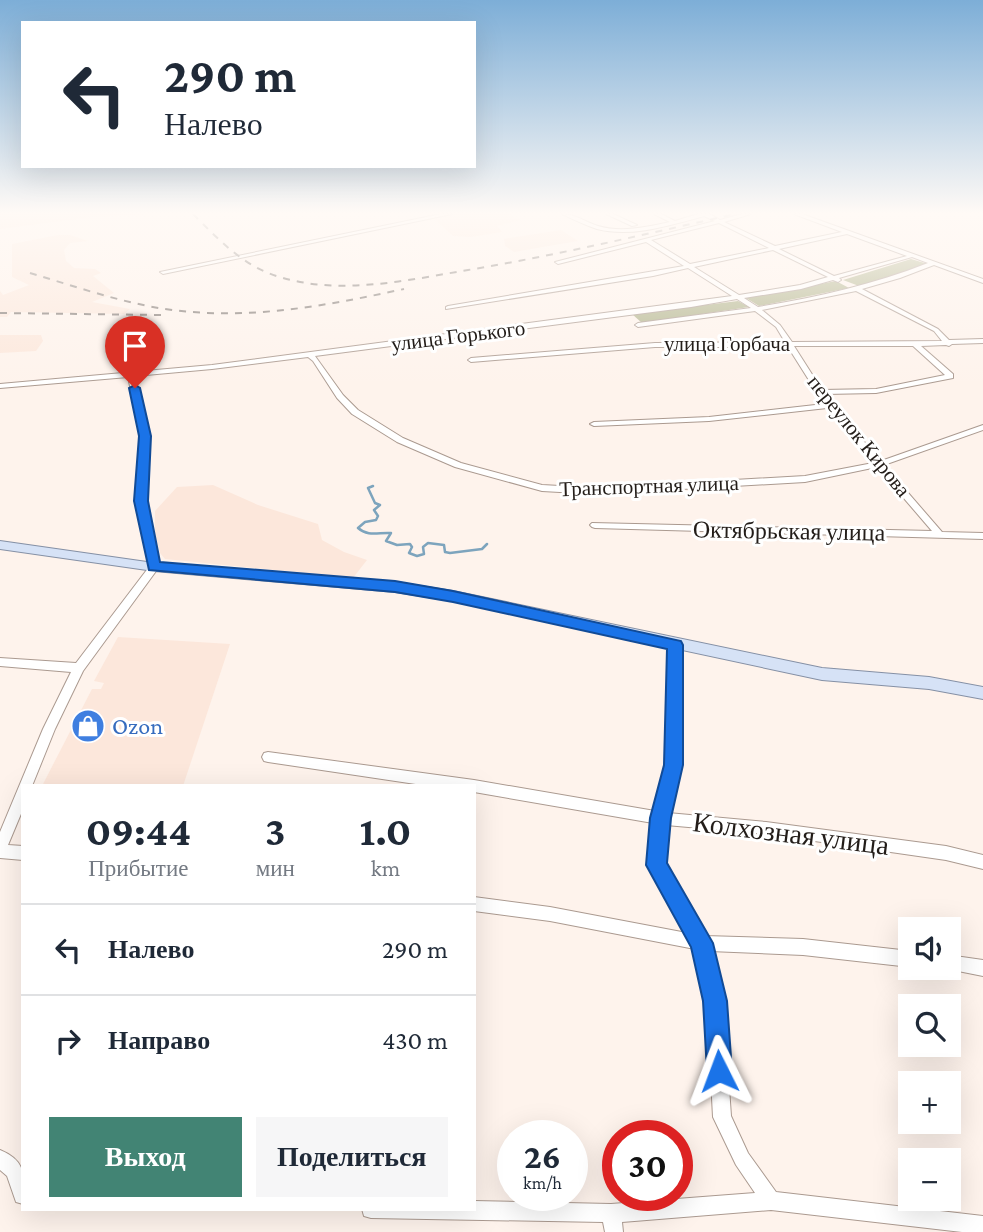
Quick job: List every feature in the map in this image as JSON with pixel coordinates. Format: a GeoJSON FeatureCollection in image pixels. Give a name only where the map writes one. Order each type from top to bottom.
{"type":"FeatureCollection","features":[{"type":"Feature","properties":{"kind":"main road"},"geometry":{"type":"LineString","coordinates":[[0,545],[154,566],[406,589],[453,596],[822,674],[929,683],[983,693]]}},
{"type":"Feature","properties":{"kind":"street"},"geometry":{"type":"LineString","coordinates":[[447,307],[603,284],[665,271]]}},
{"type":"Feature","properties":{"kind":"street","name":"переулок Кирова"},"geometry":{"type":"LineString","coordinates":[[694,271],[755,308],[778,326],[830,406],[938,533]]}},
{"type":"Feature","properties":{"kind":"street"},"geometry":{"type":"LineString","coordinates":[[820,271],[936,330],[949,344]]}},
{"type":"Feature","properties":{"kind":"street","name":"улица Горького"},"geometry":{"type":"LineString","coordinates":[[0,386],[251,362],[627,314],[738,298],[860,271]]}},
{"type":"Feature","properties":{"kind":"street"},"geometry":{"type":"LineString","coordinates":[[638,325],[755,308],[877,284],[911,271]]}},
{"type":"Feature","properties":{"kind":"street"},"geometry":{"type":"LineString","coordinates":[[954,271],[983,281]]}},
{"type":"Feature","properties":{"kind":"street"},"geometry":{"type":"LineString","coordinates":[[627,314],[655,345]]}},
{"type":"Feature","properties":{"kind":"street","name":"улица Горбача"},"geometry":{"type":"LineString","coordinates":[[471,360],[655,345],[949,344],[983,341]]}},
{"type":"Feature","properties":{"kind":"street"},"geometry":{"type":"LineString","coordinates":[[821,392],[876,391],[950,376],[915,344]]}},
{"type":"Feature","properties":{"kind":"street","name":"Транспортная улица"},"geometry":{"type":"LineString","coordinates":[[309,354],[355,412],[400,440],[458,465],[542,488],[596,491],[805,479],[880,464],[983,427]]}},
{"type":"Feature","properties":{"kind":"street"},"geometry":{"type":"LineString","coordinates":[[26,784],[79,668],[154,566],[141,501],[145,436],[131,373]]}},
{"type":"Feature","properties":{"kind":"street"},"geometry":{"type":"LineString","coordinates":[[594,424],[709,419],[830,406]]}},
{"type":"Feature","properties":{"kind":"street","name":"Октябрьская улица"},"geometry":{"type":"LineString","coordinates":[[594,525],[696,530],[983,536]]}},
{"type":"Feature","properties":{"kind":"street"},"geometry":{"type":"LineString","coordinates":[[675,645],[673,765],[660,818],[656,865],[701,943],[715,1001],[722,1118],[742,1159],[771,1201]]}},
{"type":"Feature","properties":{"kind":"street"},"geometry":{"type":"LineString","coordinates":[[0,662],[79,668]]}},
{"type":"Feature","properties":{"kind":"street","name":"Колхозная улица"},"geometry":{"type":"LineString","coordinates":[[268,757],[458,784]]}},
{"type":"Feature","properties":{"kind":"street","name":"Колхозная улица"},"geometry":{"type":"LineString","coordinates":[[476,787],[660,818],[766,828],[946,853],[983,862]]}},
{"type":"Feature","properties":{"kind":"street"},"geometry":{"type":"LineString","coordinates":[[21,797],[0,849],[21,853]]}},
{"type":"Feature","properties":{"kind":"street"},"geometry":{"type":"LineString","coordinates":[[476,904],[550,914],[701,943],[803,947],[898,958]]}},
{"type":"Feature","properties":{"kind":"street"},"geometry":{"type":"LineString","coordinates":[[961,965],[983,968]]}},
{"type":"Feature","properties":{"kind":"street"},"geometry":{"type":"LineString","coordinates":[[0,1159],[14,1170],[21,1189]]}},
{"type":"Feature","properties":{"kind":"street"},"geometry":{"type":"LineString","coordinates":[[476,1211],[611,1213],[771,1201],[983,1225]]}},
{"type":"Feature","properties":{"kind":"street"},"geometry":{"type":"LineString","coordinates":[[611,1213],[614,1232]]}},
{"type":"Feature","properties":{"kind":"shaded area"},"geometry":{"type":"Polygon","coordinates":[[[12,271],[99,271],[101,273],[93,276],[114,293],[92,302],[130,309],[124,314],[11,312],[7,317],[0,317],[0,291],[3,295],[29,285],[12,277],[12,271]]]}},
{"type":"Feature","properties":{"kind":"shaded area"},"geometry":{"type":"Polygon","coordinates":[[[0,335],[41,335],[43,341],[36,351],[0,353],[0,335]]]}},
{"type":"Feature","properties":{"kind":"shaded area"},"geometry":{"type":"Polygon","coordinates":[[[213,485],[258,505],[318,524],[322,540],[367,560],[353,578],[165,559],[160,553],[155,534],[155,511],[177,487],[213,485]]]}},
{"type":"Feature","properties":{"kind":"shaded area"},"geometry":{"type":"Polygon","coordinates":[[[118,637],[230,644],[184,784],[43,784],[92,689],[101,689],[104,683],[94,681],[118,637]]]}},
{"type":"Feature","properties":{"kind":"green space"},"geometry":{"type":"Polygon","coordinates":[[[871,271],[904,271],[859,286],[843,280],[871,271]]]}},
{"type":"Feature","properties":{"kind":"green space"},"geometry":{"type":"Polygon","coordinates":[[[836,281],[849,288],[759,306],[746,298],[836,281]]]}},
{"type":"Feature","properties":{"kind":"green space"},"geometry":{"type":"Polygon","coordinates":[[[738,301],[749,307],[642,323],[632,314],[738,301]]]}},
{"type":"Feature","properties":{"kind":"waterway"},"geometry":{"type":"LineString","coordinates":[[373,486],[368,488],[375,503],[380,505],[374,510],[378,516],[376,520],[365,522],[358,528],[362,531],[391,533],[386,541],[397,545],[410,544],[412,547],[409,553],[417,556],[424,554],[423,547],[428,543],[444,545],[445,552],[450,553],[482,549],[487,544]]}},
{"type":"Feature","properties":{"kind":"railway"},"geometry":{"type":"LineString","coordinates":[[265,271],[306,283],[352,286],[457,271]]}},
{"type":"Feature","properties":{"kind":"railway"},"geometry":{"type":"LineString","coordinates":[[30,273],[131,302],[195,312],[285,310],[404,289]]}},
{"type":"Feature","properties":{"kind":"railway"},"geometry":{"type":"LineString","coordinates":[[0,313],[161,315]]}},
{"type":"Feature","properties":{"kind":"place","name":"Ozon"},"geometry":{"type":"Point","coordinates":[88,726]}},
{"type":"Feature","properties":{"kind":"route"},"geometry":{"type":"LineString","coordinates":[[135,388],[145,436],[141,501],[154,566],[395,587],[453,596],[675,645],[673,765],[660,818],[656,865],[701,943],[715,1001],[719,1071]]}}]}
